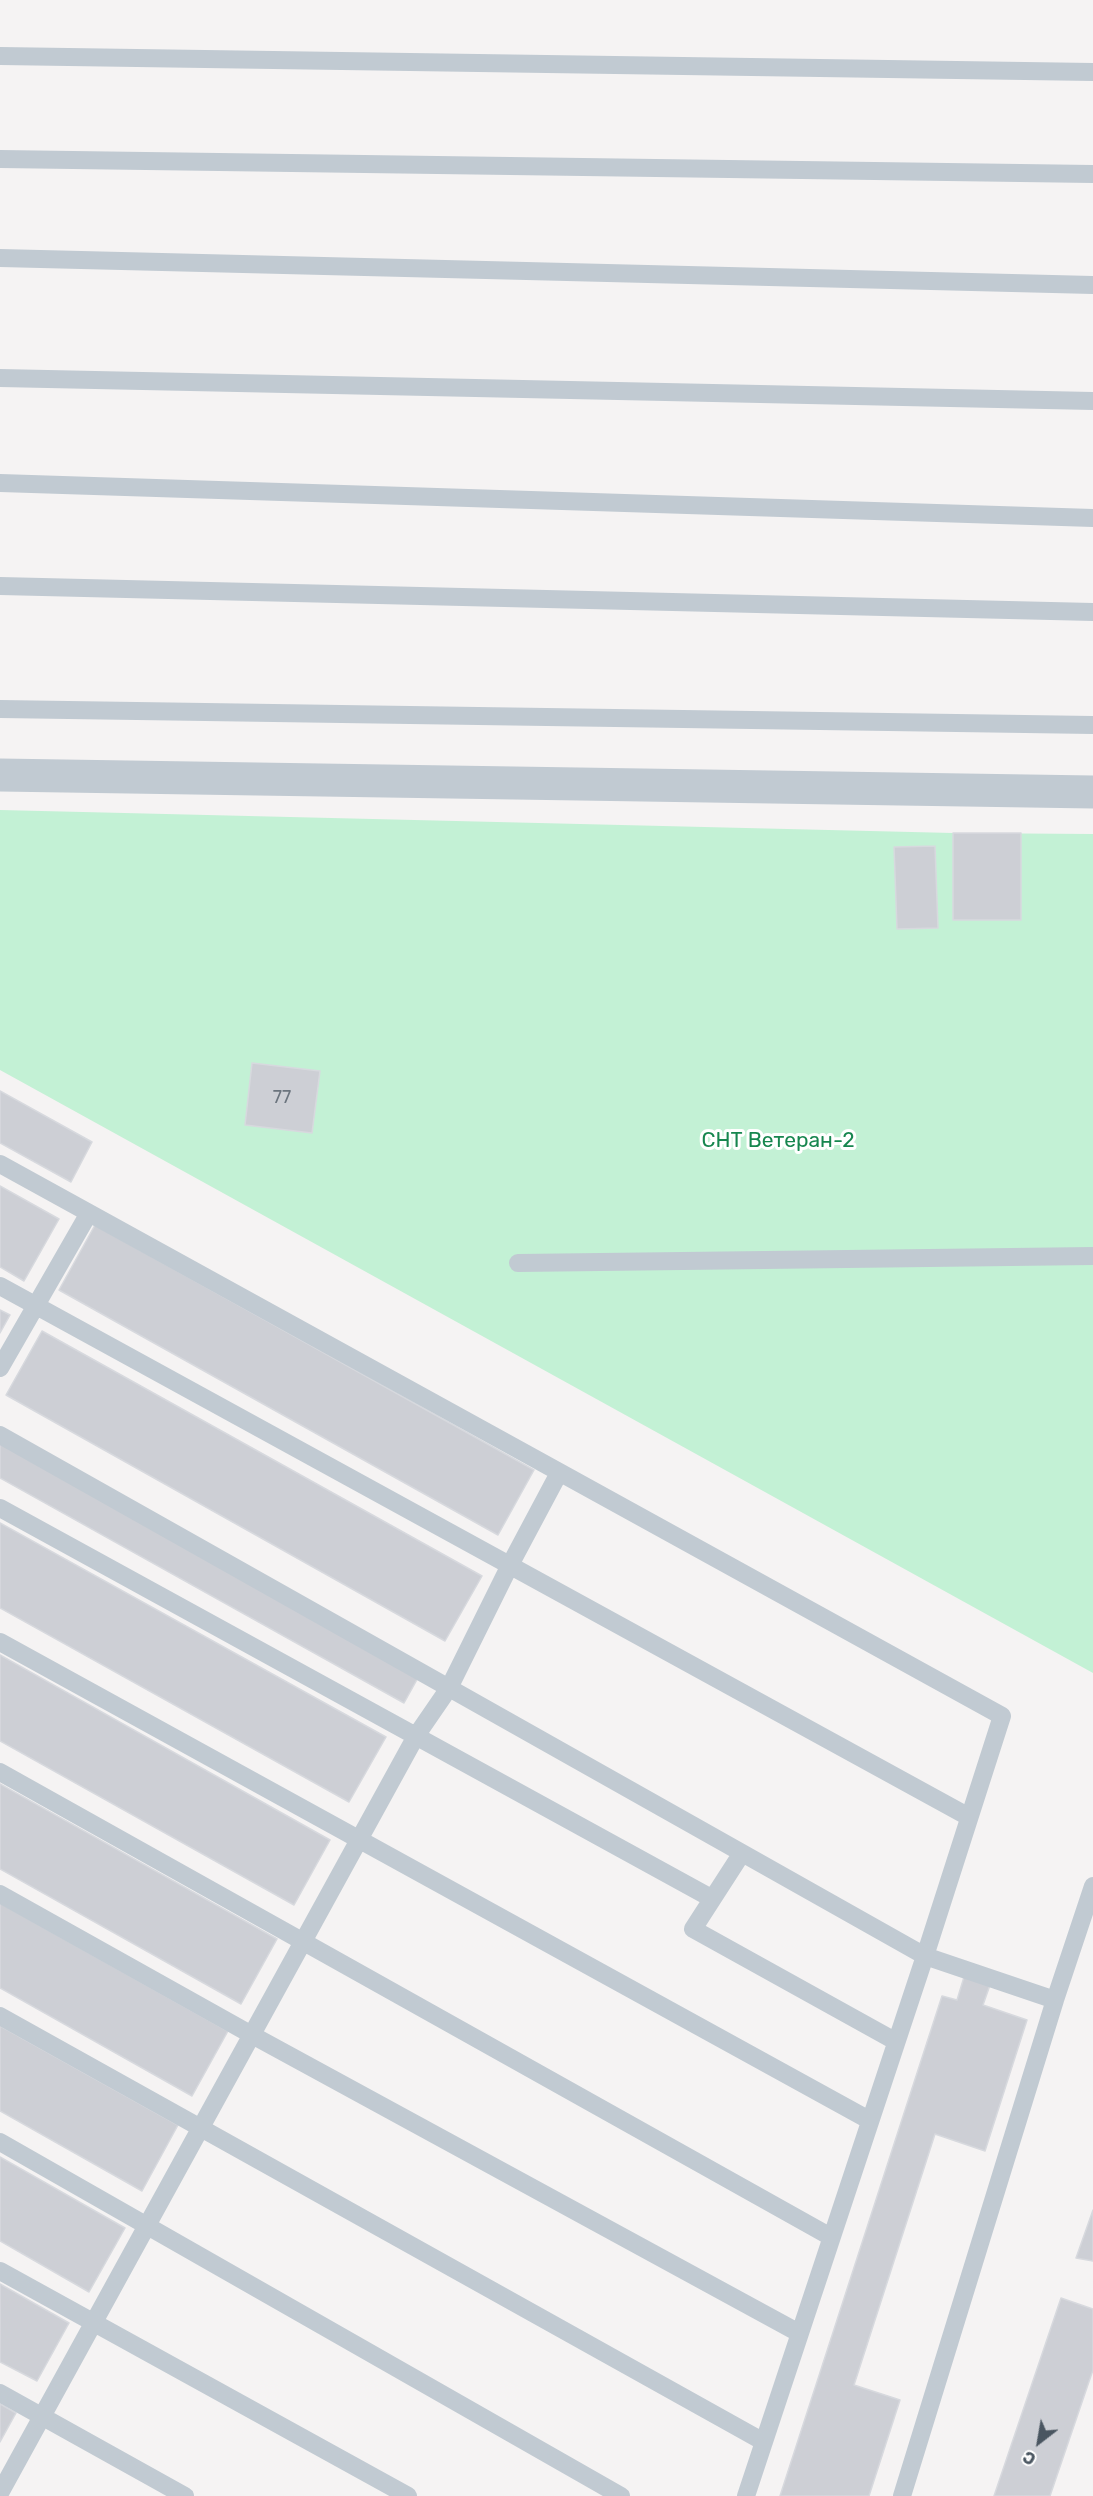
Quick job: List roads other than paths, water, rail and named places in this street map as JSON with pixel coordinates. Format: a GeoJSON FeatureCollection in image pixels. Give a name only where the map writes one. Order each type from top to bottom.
{"type":"FeatureCollection","features":[{"type":"Feature","properties":{"kind":"street"},"geometry":{"type":"LineString","coordinates":[[0,775],[1093,792]]}},
{"type":"Feature","properties":{"kind":"lane"},"geometry":{"type":"LineString","coordinates":[[0,56],[1093,72]]}},
{"type":"Feature","properties":{"kind":"lane"},"geometry":{"type":"LineString","coordinates":[[0,159],[1093,174]]}},
{"type":"Feature","properties":{"kind":"lane"},"geometry":{"type":"LineString","coordinates":[[0,258],[1093,285]]}},
{"type":"Feature","properties":{"kind":"lane"},"geometry":{"type":"LineString","coordinates":[[0,378],[1093,401]]}},
{"type":"Feature","properties":{"kind":"lane"},"geometry":{"type":"LineString","coordinates":[[0,483],[1093,518]]}},
{"type":"Feature","properties":{"kind":"lane"},"geometry":{"type":"LineString","coordinates":[[0,586],[1093,612]]}},
{"type":"Feature","properties":{"kind":"lane"},"geometry":{"type":"LineString","coordinates":[[0,710],[1093,725]]}},
{"type":"Feature","properties":{"kind":"lane"},"geometry":{"type":"LineString","coordinates":[[0,1164],[1002,1716],[746,2496]]}},
{"type":"Feature","properties":{"kind":"lane"},"geometry":{"type":"LineString","coordinates":[[0,1368],[88,1213]]}},
{"type":"Feature","properties":{"kind":"lane"},"geometry":{"type":"LineString","coordinates":[[518,1263],[1093,1256]]}},
{"type":"Feature","properties":{"kind":"lane"},"geometry":{"type":"LineString","coordinates":[[0,1286],[969,1817]]}},
{"type":"Feature","properties":{"kind":"lane"},"geometry":{"type":"LineString","coordinates":[[0,1436],[925,1956],[1054,2000]]}},
{"type":"Feature","properties":{"kind":"lane"},"geometry":{"type":"LineString","coordinates":[[0,2493],[416,1736],[450,1688],[510,1565],[560,1473]]}},
{"type":"Feature","properties":{"kind":"lane"},"geometry":{"type":"LineString","coordinates":[[0,1508],[711,1898]]}},
{"type":"Feature","properties":{"kind":"lane"},"geometry":{"type":"LineString","coordinates":[[0,1642],[869,2120]]}},
{"type":"Feature","properties":{"kind":"lane"},"geometry":{"type":"LineString","coordinates":[[0,1772],[831,2237]]}},
{"type":"Feature","properties":{"kind":"lane"},"geometry":{"type":"LineString","coordinates":[[742,1853],[693,1929],[895,2042]]}},
{"type":"Feature","properties":{"kind":"lane"},"geometry":{"type":"LineString","coordinates":[[902,2496],[1054,2000],[1093,1886]]}},
{"type":"Feature","properties":{"kind":"lane"},"geometry":{"type":"LineString","coordinates":[[0,1894],[800,2333]]}},
{"type":"Feature","properties":{"kind":"lane"},"geometry":{"type":"LineString","coordinates":[[0,2016],[764,2442]]}},
{"type":"Feature","properties":{"kind":"lane"},"geometry":{"type":"LineString","coordinates":[[0,2142],[621,2496]]}},
{"type":"Feature","properties":{"kind":"lane"},"geometry":{"type":"LineString","coordinates":[[0,2271],[408,2496]]}},
{"type":"Feature","properties":{"kind":"lane"},"geometry":{"type":"LineString","coordinates":[[0,2393],[185,2496]]}},
{"type":"Feature","properties":{"kind":"park label","name":"СНТ Ветеран-2"},"geometry":{"type":"Point","coordinates":[778,1141]}}]}
